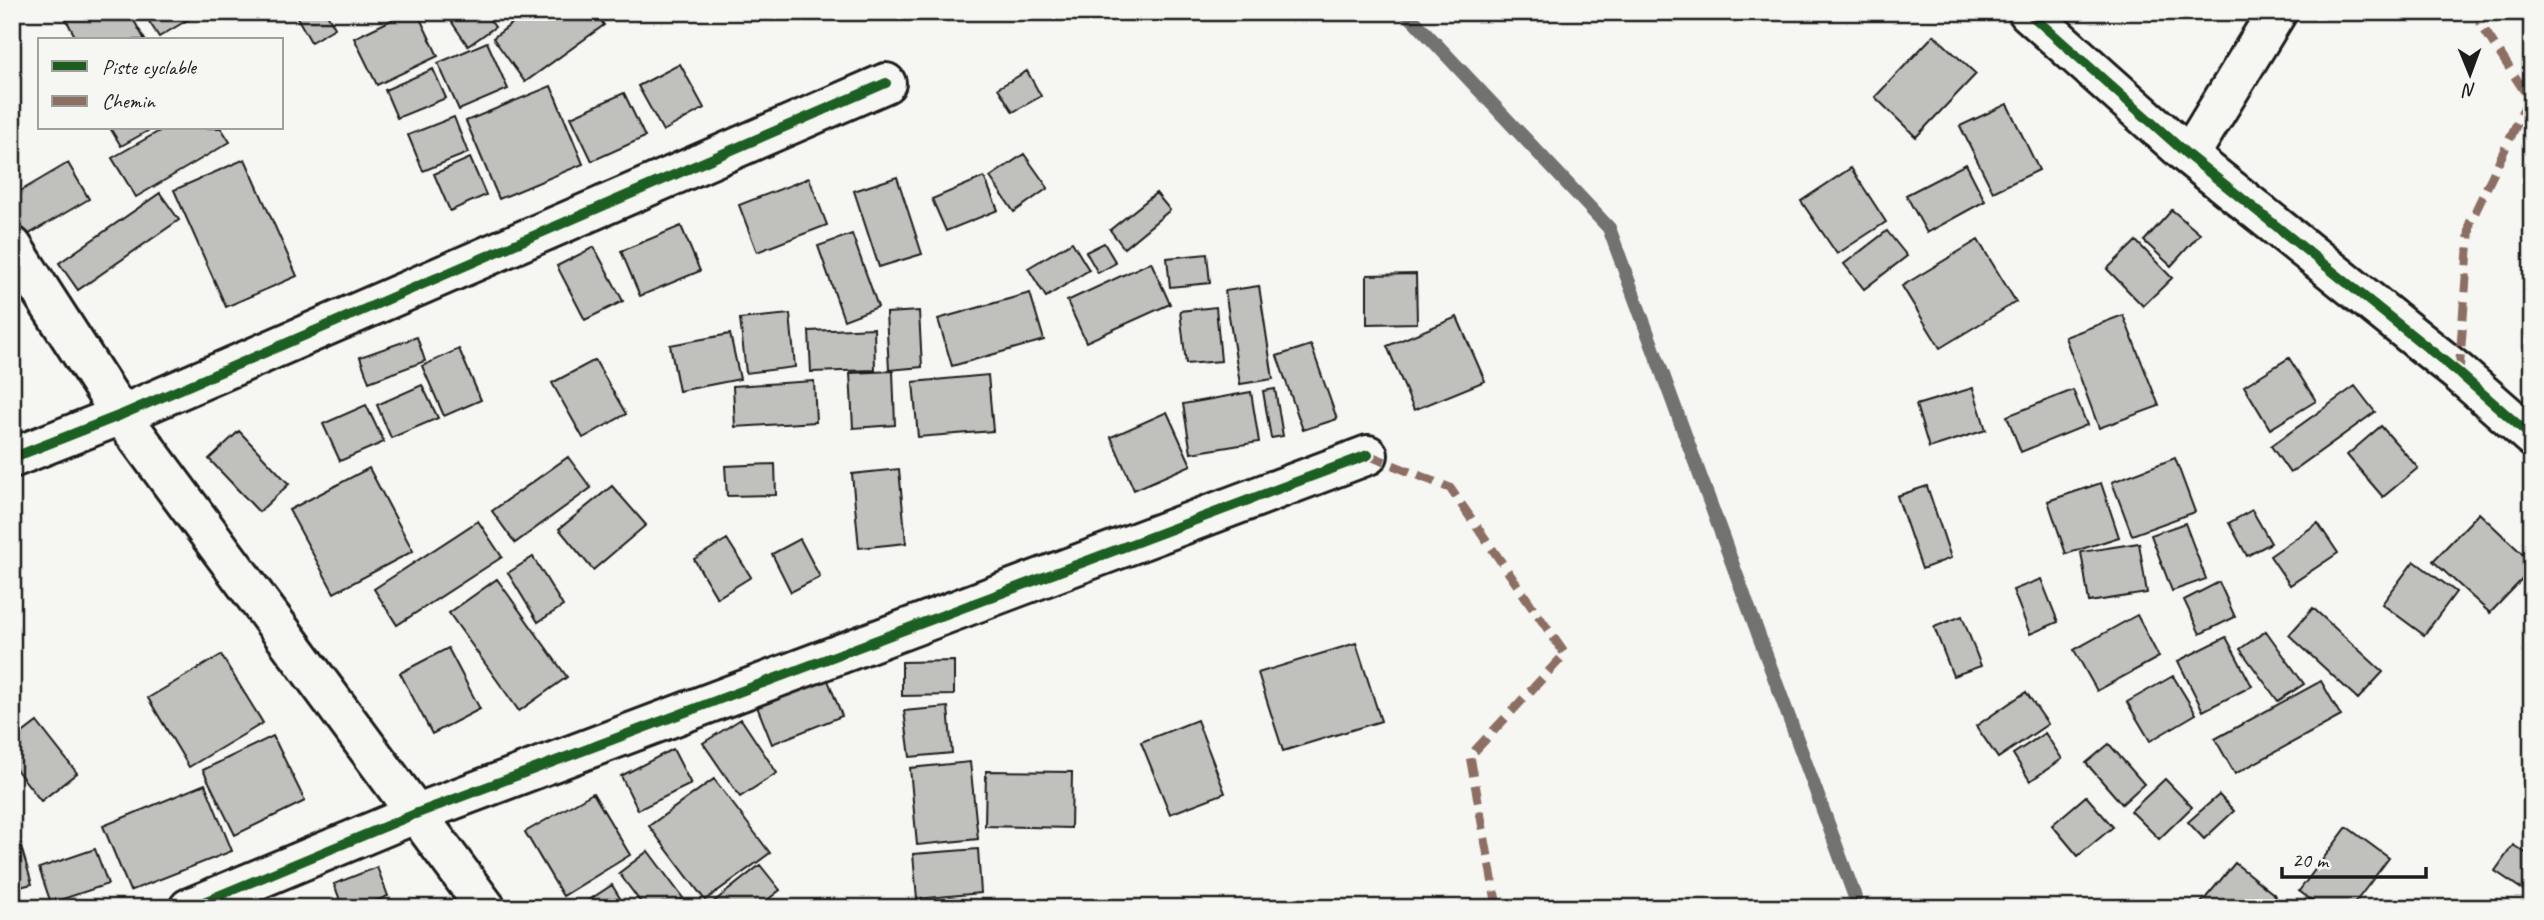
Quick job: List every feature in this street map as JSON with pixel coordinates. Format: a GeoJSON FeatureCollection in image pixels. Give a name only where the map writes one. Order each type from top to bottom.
{"type":"FeatureCollection","features":[{"type":"Feature","properties":{"kind":"street"},"geometry":{"type":"LineString","coordinates":[[2028,12],[2189,156],[2459,373],[2532,437]]}},
{"type":"Feature","properties":{"kind":"street"},"geometry":{"type":"LineString","coordinates":[[2189,156],[2277,12]]}},
{"type":"Feature","properties":{"kind":"street"},"geometry":{"type":"LineString","coordinates":[[12,458],[121,415],[886,83]]}},
{"type":"Feature","properties":{"kind":"street"},"geometry":{"type":"LineString","coordinates":[[12,246],[121,415],[486,908]]}},
{"type":"Feature","properties":{"kind":"street"},"geometry":{"type":"LineString","coordinates":[[190,908],[415,814],[1368,455]]}},
{"type":"Feature","properties":{"kind":"building"},"geometry":{"type":"Polygon","coordinates":[[[62,12],[129,12],[144,38],[76,38],[62,12]]]}},
{"type":"Feature","properties":{"kind":"building"},"geometry":{"type":"Polygon","coordinates":[[[143,12],[191,12],[194,16],[159,37],[143,12]]]}},
{"type":"Feature","properties":{"kind":"building"},"geometry":{"type":"Polygon","coordinates":[[[294,12],[326,12],[335,28],[311,42],[294,12]]]}},
{"type":"Feature","properties":{"kind":"building"},"geometry":{"type":"Polygon","coordinates":[[[408,12],[417,12],[438,56],[377,85],[354,38],[408,12]]]}},
{"type":"Feature","properties":{"kind":"building"},"geometry":{"type":"Polygon","coordinates":[[[463,12],[484,12],[495,27],[468,46],[451,21],[463,12]]]}},
{"type":"Feature","properties":{"kind":"building"},"geometry":{"type":"Polygon","coordinates":[[[527,12],[595,12],[604,25],[525,82],[493,38],[527,12]]]}},
{"type":"Feature","properties":{"kind":"building"},"geometry":{"type":"Polygon","coordinates":[[[1934,35],[1976,74],[1916,137],[1875,97],[1934,35]]]}},
{"type":"Feature","properties":{"kind":"building"},"geometry":{"type":"Polygon","coordinates":[[[487,42],[508,89],[459,110],[438,63],[487,42]]]}},
{"type":"Feature","properties":{"kind":"building"},"geometry":{"type":"Polygon","coordinates":[[[680,64],[704,108],[663,131],[638,86],[680,64]]]}},
{"type":"Feature","properties":{"kind":"building"},"geometry":{"type":"Polygon","coordinates":[[[433,69],[446,98],[397,118],[385,90],[433,69]]]}},
{"type":"Feature","properties":{"kind":"building"},"geometry":{"type":"Polygon","coordinates":[[[1027,71],[1041,96],[1013,112],[998,88],[1027,71]]]}},
{"type":"Feature","properties":{"kind":"building"},"geometry":{"type":"Polygon","coordinates":[[[551,86],[583,164],[499,199],[466,121],[551,86]]]}},
{"type":"Feature","properties":{"kind":"building"},"geometry":{"type":"Polygon","coordinates":[[[624,93],[645,137],[592,161],[571,117],[624,93]]]}},
{"type":"Feature","properties":{"kind":"building"},"geometry":{"type":"Polygon","coordinates":[[[2007,104],[2039,170],[1993,192],[1960,126],[2007,104]]]}},
{"type":"Feature","properties":{"kind":"building"},"geometry":{"type":"Polygon","coordinates":[[[454,117],[468,153],[423,171],[408,135],[454,117]]]}},
{"type":"Feature","properties":{"kind":"building"},"geometry":{"type":"Polygon","coordinates":[[[111,130],[149,130],[121,146],[111,130]]]}},
{"type":"Feature","properties":{"kind":"building"},"geometry":{"type":"Polygon","coordinates":[[[161,130],[222,130],[230,142],[136,197],[112,158],[161,130]]]}},
{"type":"Feature","properties":{"kind":"building"},"geometry":{"type":"Polygon","coordinates":[[[1024,154],[1048,188],[1014,212],[990,177],[1024,154]]]}},
{"type":"Feature","properties":{"kind":"building"},"geometry":{"type":"Polygon","coordinates":[[[470,158],[486,195],[450,211],[434,174],[470,158]]]}},
{"type":"Feature","properties":{"kind":"building"},"geometry":{"type":"Polygon","coordinates":[[[245,159],[297,276],[226,307],[174,190],[245,159]]]}},
{"type":"Feature","properties":{"kind":"building"},"geometry":{"type":"Polygon","coordinates":[[[68,163],[89,199],[17,241],[12,232],[12,196],[68,163]]]}},
{"type":"Feature","properties":{"kind":"building"},"geometry":{"type":"Polygon","coordinates":[[[1966,164],[1985,201],[1927,233],[1906,195],[1966,164]]]}},
{"type":"Feature","properties":{"kind":"building"},"geometry":{"type":"Polygon","coordinates":[[[1851,168],[1886,222],[1837,254],[1801,201],[1851,168]]]}},
{"type":"Feature","properties":{"kind":"building"},"geometry":{"type":"Polygon","coordinates":[[[897,177],[922,254],[879,267],[854,191],[897,177]]]}},
{"type":"Feature","properties":{"kind":"building"},"geometry":{"type":"Polygon","coordinates":[[[984,177],[998,210],[946,231],[932,199],[984,177]]]}},
{"type":"Feature","properties":{"kind":"building"},"geometry":{"type":"Polygon","coordinates":[[[809,178],[827,225],[757,252],[739,205],[809,178]]]}},
{"type":"Feature","properties":{"kind":"building"},"geometry":{"type":"Polygon","coordinates":[[[160,193],[179,220],[78,290],[59,263],[160,193]]]}},
{"type":"Feature","properties":{"kind":"building"},"geometry":{"type":"Polygon","coordinates":[[[1156,193],[1170,210],[1124,248],[1110,230],[1156,193]]]}},
{"type":"Feature","properties":{"kind":"building"},"geometry":{"type":"Polygon","coordinates":[[[2172,210],[2200,234],[2171,266],[2144,241],[2172,210]]]}},
{"type":"Feature","properties":{"kind":"building"},"geometry":{"type":"Polygon","coordinates":[[[681,226],[700,271],[640,296],[621,251],[681,226]]]}},
{"type":"Feature","properties":{"kind":"building"},"geometry":{"type":"Polygon","coordinates":[[[1887,231],[1907,256],[1864,289],[1844,264],[1887,231]]]}},
{"type":"Feature","properties":{"kind":"building"},"geometry":{"type":"Polygon","coordinates":[[[852,234],[878,307],[844,320],[818,246],[852,234]]]}},
{"type":"Feature","properties":{"kind":"building"},"geometry":{"type":"Polygon","coordinates":[[[1978,240],[2016,302],[1940,348],[1902,286],[1978,240]]]}},
{"type":"Feature","properties":{"kind":"building"},"geometry":{"type":"Polygon","coordinates":[[[2136,241],[2172,278],[2143,306],[2107,269],[2136,241]]]}},
{"type":"Feature","properties":{"kind":"building"},"geometry":{"type":"Polygon","coordinates":[[[1072,242],[1089,270],[1046,297],[1028,268],[1072,242]]]}},
{"type":"Feature","properties":{"kind":"building"},"geometry":{"type":"Polygon","coordinates":[[[1104,243],[1116,263],[1098,273],[1086,252],[1104,243]]]}},
{"type":"Feature","properties":{"kind":"building"},"geometry":{"type":"Polygon","coordinates":[[[594,247],[623,301],[585,320],[557,266],[594,247]]]}},
{"type":"Feature","properties":{"kind":"building"},"geometry":{"type":"Polygon","coordinates":[[[1207,254],[1210,283],[1170,287],[1167,258],[1207,254]]]}},
{"type":"Feature","properties":{"kind":"building"},"geometry":{"type":"Polygon","coordinates":[[[1151,262],[1170,304],[1086,342],[1067,301],[1151,262]]]}},
{"type":"Feature","properties":{"kind":"building"},"geometry":{"type":"Polygon","coordinates":[[[1416,274],[1417,323],[1367,324],[1367,275],[1416,274]]]}},
{"type":"Feature","properties":{"kind":"building"},"geometry":{"type":"Polygon","coordinates":[[[1259,286],[1273,379],[1240,384],[1225,291],[1259,286]]]}},
{"type":"Feature","properties":{"kind":"building"},"geometry":{"type":"Polygon","coordinates":[[[1030,293],[1044,340],[952,366],[938,319],[1030,293]]]}},
{"type":"Feature","properties":{"kind":"building"},"geometry":{"type":"Polygon","coordinates":[[[1216,307],[1221,361],[1186,364],[1180,311],[1216,307]]]}},
{"type":"Feature","properties":{"kind":"building"},"geometry":{"type":"Polygon","coordinates":[[[919,311],[922,367],[889,370],[886,313],[919,311]]]}},
{"type":"Feature","properties":{"kind":"building"},"geometry":{"type":"Polygon","coordinates":[[[790,314],[795,367],[746,373],[740,319],[790,314]]]}},
{"type":"Feature","properties":{"kind":"building"},"geometry":{"type":"Polygon","coordinates":[[[2123,315],[2159,406],[2099,428],[2065,337],[2123,315]]]}},
{"type":"Feature","properties":{"kind":"building"},"geometry":{"type":"Polygon","coordinates":[[[1457,317],[1485,381],[1414,410],[1387,346],[1457,317]]]}},
{"type":"Feature","properties":{"kind":"building"},"geometry":{"type":"Polygon","coordinates":[[[874,328],[875,370],[811,372],[809,331],[874,328]]]}},
{"type":"Feature","properties":{"kind":"building"},"geometry":{"type":"Polygon","coordinates":[[[730,334],[740,379],[679,391],[670,345],[730,334]]]}},
{"type":"Feature","properties":{"kind":"building"},"geometry":{"type":"Polygon","coordinates":[[[417,337],[425,361],[369,382],[360,357],[417,337]]]}},
{"type":"Feature","properties":{"kind":"building"},"geometry":{"type":"Polygon","coordinates":[[[1311,345],[1337,419],[1303,430],[1277,356],[1311,345]]]}},
{"type":"Feature","properties":{"kind":"building"},"geometry":{"type":"Polygon","coordinates":[[[459,349],[481,400],[444,416],[422,366],[459,349]]]}},
{"type":"Feature","properties":{"kind":"building"},"geometry":{"type":"Polygon","coordinates":[[[2289,358],[2316,401],[2270,429],[2244,386],[2289,358]]]}},
{"type":"Feature","properties":{"kind":"building"},"geometry":{"type":"Polygon","coordinates":[[[595,360],[626,414],[583,438],[552,383],[595,360]]]}},
{"type":"Feature","properties":{"kind":"building"},"geometry":{"type":"Polygon","coordinates":[[[893,371],[895,425],[853,428],[850,373],[893,371]]]}},
{"type":"Feature","properties":{"kind":"building"},"geometry":{"type":"Polygon","coordinates":[[[988,375],[993,431],[918,437],[913,382],[988,375]]]}},
{"type":"Feature","properties":{"kind":"building"},"geometry":{"type":"Polygon","coordinates":[[[814,381],[816,422],[735,427],[733,386],[814,381]]]}},
{"type":"Feature","properties":{"kind":"building"},"geometry":{"type":"Polygon","coordinates":[[[422,385],[438,418],[391,438],[377,405],[422,385]]]}},
{"type":"Feature","properties":{"kind":"building"},"geometry":{"type":"Polygon","coordinates":[[[2355,386],[2375,412],[2290,473],[2271,446],[2355,386]]]}},
{"type":"Feature","properties":{"kind":"building"},"geometry":{"type":"Polygon","coordinates":[[[1973,388],[1986,430],[1929,448],[1916,405],[1973,388]]]}},
{"type":"Feature","properties":{"kind":"building"},"geometry":{"type":"Polygon","coordinates":[[[1275,389],[1283,436],[1271,438],[1263,391],[1275,389]]]}},
{"type":"Feature","properties":{"kind":"building"},"geometry":{"type":"Polygon","coordinates":[[[2073,390],[2087,425],[2021,452],[2007,416],[2073,390]]]}},
{"type":"Feature","properties":{"kind":"building"},"geometry":{"type":"Polygon","coordinates":[[[1251,392],[1259,442],[1191,453],[1183,404],[1251,392]]]}},
{"type":"Feature","properties":{"kind":"building"},"geometry":{"type":"Polygon","coordinates":[[[366,405],[384,442],[340,461],[323,424],[366,405]]]}},
{"type":"Feature","properties":{"kind":"building"},"geometry":{"type":"Polygon","coordinates":[[[1167,412],[1191,465],[1134,490],[1111,437],[1167,412]]]}},
{"type":"Feature","properties":{"kind":"building"},"geometry":{"type":"Polygon","coordinates":[[[2381,426],[2418,468],[2383,497],[2347,455],[2381,426]]]}},
{"type":"Feature","properties":{"kind":"building"},"geometry":{"type":"Polygon","coordinates":[[[239,431],[289,484],[259,512],[209,459],[239,431]]]}},
{"type":"Feature","properties":{"kind":"building"},"geometry":{"type":"Polygon","coordinates":[[[568,457],[591,488],[515,543],[492,511],[568,457]]]}},
{"type":"Feature","properties":{"kind":"building"},"geometry":{"type":"Polygon","coordinates":[[[2175,458],[2195,512],[2132,535],[2112,482],[2175,458]]]}},
{"type":"Feature","properties":{"kind":"building"},"geometry":{"type":"Polygon","coordinates":[[[775,464],[776,495],[727,496],[725,466],[775,464]]]}},
{"type":"Feature","properties":{"kind":"building"},"geometry":{"type":"Polygon","coordinates":[[[369,468],[413,551],[334,593],[289,510],[369,468]]]}},
{"type":"Feature","properties":{"kind":"building"},"geometry":{"type":"Polygon","coordinates":[[[899,469],[906,543],[859,548],[852,474],[899,469]]]}},
{"type":"Feature","properties":{"kind":"building"},"geometry":{"type":"Polygon","coordinates":[[[2101,483],[2119,537],[2066,554],[2048,501],[2101,483]]]}},
{"type":"Feature","properties":{"kind":"building"},"geometry":{"type":"Polygon","coordinates":[[[612,486],[646,525],[593,570],[559,529],[612,486]]]}},
{"type":"Feature","properties":{"kind":"building"},"geometry":{"type":"Polygon","coordinates":[[[1927,486],[1951,558],[1922,569],[1897,496],[1927,486]]]}},
{"type":"Feature","properties":{"kind":"building"},"geometry":{"type":"Polygon","coordinates":[[[2252,510],[2271,543],[2247,556],[2229,523],[2252,510]]]}},
{"type":"Feature","properties":{"kind":"building"},"geometry":{"type":"Polygon","coordinates":[[[2479,513],[2532,563],[2532,569],[2490,613],[2433,561],[2479,513]]]}},
{"type":"Feature","properties":{"kind":"building"},"geometry":{"type":"Polygon","coordinates":[[[478,521],[502,557],[397,625],[374,589],[478,521]]]}},
{"type":"Feature","properties":{"kind":"building"},"geometry":{"type":"Polygon","coordinates":[[[2185,523],[2206,579],[2172,591],[2151,535],[2185,523]]]}},
{"type":"Feature","properties":{"kind":"building"},"geometry":{"type":"Polygon","coordinates":[[[2318,523],[2338,553],[2290,585],[2270,556],[2318,523]]]}},
{"type":"Feature","properties":{"kind":"building"},"geometry":{"type":"Polygon","coordinates":[[[727,539],[751,577],[717,598],[694,559],[727,539]]]}},
{"type":"Feature","properties":{"kind":"building"},"geometry":{"type":"Polygon","coordinates":[[[800,539],[820,577],[791,592],[772,554],[800,539]]]}},
{"type":"Feature","properties":{"kind":"building"},"geometry":{"type":"Polygon","coordinates":[[[2139,543],[2147,593],[2089,602],[2081,552],[2139,543]]]}},
{"type":"Feature","properties":{"kind":"building"},"geometry":{"type":"Polygon","coordinates":[[[533,557],[563,606],[538,622],[508,573],[533,557]]]}},
{"type":"Feature","properties":{"kind":"building"},"geometry":{"type":"Polygon","coordinates":[[[2414,561],[2456,592],[2424,635],[2382,604],[2414,561]]]}},
{"type":"Feature","properties":{"kind":"building"},"geometry":{"type":"Polygon","coordinates":[[[497,579],[567,677],[519,711],[449,613],[497,579]]]}},
{"type":"Feature","properties":{"kind":"building"},"geometry":{"type":"Polygon","coordinates":[[[2041,579],[2058,622],[2030,634],[2013,590],[2041,579]]]}},
{"type":"Feature","properties":{"kind":"building"},"geometry":{"type":"Polygon","coordinates":[[[2219,582],[2235,617],[2200,634],[2184,600],[2219,582]]]}},
{"type":"Feature","properties":{"kind":"building"},"geometry":{"type":"Polygon","coordinates":[[[2313,608],[2383,672],[2358,699],[2289,635],[2313,608]]]}},
{"type":"Feature","properties":{"kind":"building"},"geometry":{"type":"Polygon","coordinates":[[[2137,615],[2159,657],[2097,691],[2074,650],[2137,615]]]}},
{"type":"Feature","properties":{"kind":"building"},"geometry":{"type":"Polygon","coordinates":[[[1962,616],[1981,666],[1953,676],[1934,627],[1962,616]]]}},
{"type":"Feature","properties":{"kind":"building"},"geometry":{"type":"Polygon","coordinates":[[[2266,631],[2304,684],[2278,701],[2240,649],[2266,631]]]}},
{"type":"Feature","properties":{"kind":"building"},"geometry":{"type":"Polygon","coordinates":[[[2226,637],[2252,686],[2203,711],[2178,661],[2226,637]]]}},
{"type":"Feature","properties":{"kind":"building"},"geometry":{"type":"Polygon","coordinates":[[[1356,643],[1381,721],[1283,751],[1258,673],[1356,643]]]}},
{"type":"Feature","properties":{"kind":"building"},"geometry":{"type":"Polygon","coordinates":[[[448,648],[480,709],[432,734],[400,673],[448,648]]]}},
{"type":"Feature","properties":{"kind":"building"},"geometry":{"type":"Polygon","coordinates":[[[221,655],[263,723],[189,767],[148,698],[221,655]]]}},
{"type":"Feature","properties":{"kind":"building"},"geometry":{"type":"Polygon","coordinates":[[[954,661],[954,695],[902,696],[902,662],[954,661]]]}},
{"type":"Feature","properties":{"kind":"building"},"geometry":{"type":"Polygon","coordinates":[[[826,675],[842,716],[772,744],[756,704],[826,675]]]}},
{"type":"Feature","properties":{"kind":"building"},"geometry":{"type":"Polygon","coordinates":[[[2173,676],[2196,714],[2150,741],[2127,702],[2173,676]]]}},
{"type":"Feature","properties":{"kind":"building"},"geometry":{"type":"Polygon","coordinates":[[[2321,681],[2341,716],[2235,774],[2215,739],[2321,681]]]}},
{"type":"Feature","properties":{"kind":"building"},"geometry":{"type":"Polygon","coordinates":[[[2026,692],[2048,724],[1998,758],[1976,726],[2026,692]]]}},
{"type":"Feature","properties":{"kind":"building"},"geometry":{"type":"Polygon","coordinates":[[[948,707],[952,753],[910,757],[904,711],[948,707]]]}},
{"type":"Feature","properties":{"kind":"building"},"geometry":{"type":"Polygon","coordinates":[[[741,719],[777,773],[740,797],[703,743],[741,719]]]}},
{"type":"Feature","properties":{"kind":"building"},"geometry":{"type":"Polygon","coordinates":[[[1197,720],[1225,793],[1170,814],[1141,742],[1197,720]]]}},
{"type":"Feature","properties":{"kind":"building"},"geometry":{"type":"Polygon","coordinates":[[[37,722],[77,773],[41,801],[12,764],[12,741],[37,722]]]}},
{"type":"Feature","properties":{"kind":"building"},"geometry":{"type":"Polygon","coordinates":[[[2045,733],[2062,759],[2030,781],[2013,754],[2045,733]]]}},
{"type":"Feature","properties":{"kind":"building"},"geometry":{"type":"Polygon","coordinates":[[[273,736],[305,801],[235,835],[203,770],[273,736]]]}},
{"type":"Feature","properties":{"kind":"building"},"geometry":{"type":"Polygon","coordinates":[[[2109,744],[2144,784],[2122,804],[2086,763],[2109,744]]]}},
{"type":"Feature","properties":{"kind":"building"},"geometry":{"type":"Polygon","coordinates":[[[673,749],[691,784],[638,810],[621,776],[673,749]]]}},
{"type":"Feature","properties":{"kind":"building"},"geometry":{"type":"Polygon","coordinates":[[[970,762],[978,839],[917,845],[910,768],[970,762]]]}},
{"type":"Feature","properties":{"kind":"building"},"geometry":{"type":"Polygon","coordinates":[[[986,771],[1072,772],[1071,828],[985,826],[986,771]]]}},
{"type":"Feature","properties":{"kind":"building"},"geometry":{"type":"Polygon","coordinates":[[[714,779],[770,853],[705,900],[649,826],[714,779]]]}},
{"type":"Feature","properties":{"kind":"building"},"geometry":{"type":"Polygon","coordinates":[[[2165,779],[2192,807],[2159,839],[2131,811],[2165,779]]]}},
{"type":"Feature","properties":{"kind":"building"},"geometry":{"type":"Polygon","coordinates":[[[205,784],[232,851],[130,891],[103,826],[205,784]]]}},
{"type":"Feature","properties":{"kind":"building"},"geometry":{"type":"Polygon","coordinates":[[[593,793],[630,855],[563,896],[525,832],[593,793]]]}},
{"type":"Feature","properties":{"kind":"building"},"geometry":{"type":"Polygon","coordinates":[[[2219,795],[2234,811],[2204,839],[2188,822],[2219,795]]]}},
{"type":"Feature","properties":{"kind":"building"},"geometry":{"type":"Polygon","coordinates":[[[2086,796],[2113,827],[2078,856],[2052,825],[2086,796]]]}},
{"type":"Feature","properties":{"kind":"building"},"geometry":{"type":"Polygon","coordinates":[[[12,816],[32,884],[12,889],[12,816]]]}},
{"type":"Feature","properties":{"kind":"building"},"geometry":{"type":"Polygon","coordinates":[[[2347,827],[2389,858],[2351,908],[2322,908],[2299,891],[2347,827]]]}},
{"type":"Feature","properties":{"kind":"building"},"geometry":{"type":"Polygon","coordinates":[[[2513,845],[2532,857],[2532,896],[2495,871],[2513,845]]]}},
{"type":"Feature","properties":{"kind":"building"},"geometry":{"type":"Polygon","coordinates":[[[95,849],[108,884],[51,903],[39,868],[95,849]]]}},
{"type":"Feature","properties":{"kind":"building"},"geometry":{"type":"Polygon","coordinates":[[[978,849],[981,893],[917,899],[913,854],[978,849]]]}},
{"type":"Feature","properties":{"kind":"building"},"geometry":{"type":"Polygon","coordinates":[[[648,851],[683,898],[669,908],[645,908],[619,873],[648,851]]]}},
{"type":"Feature","properties":{"kind":"building"},"geometry":{"type":"Polygon","coordinates":[[[2235,863],[2276,896],[2266,908],[2197,908],[2235,863]]]}},
{"type":"Feature","properties":{"kind":"building"},"geometry":{"type":"Polygon","coordinates":[[[760,865],[780,890],[757,908],[706,908],[760,865]]]}},
{"type":"Feature","properties":{"kind":"building"},"geometry":{"type":"Polygon","coordinates":[[[377,867],[388,896],[359,908],[343,908],[334,884],[377,867]]]}},
{"type":"Feature","properties":{"kind":"building"},"geometry":{"type":"Polygon","coordinates":[[[612,885],[626,908],[581,908],[580,906],[612,885]]]}},
{"type":"Feature","properties":{"kind":"waterway"},"geometry":{"type":"LineString","coordinates":[[1406,12],[1609,228],[1859,908]]}},
{"type":"Feature","properties":{"kind":"marked path"},"geometry":{"type":"LineString","coordinates":[[2459,373],[2470,223],[2529,98],[2480,23],[2480,12]]}},
{"type":"Feature","properties":{"kind":"marked path"},"geometry":{"type":"LineString","coordinates":[[1368,455],[1450,488],[1565,654],[1470,756],[1496,901],[1489,908]]}},
{"type":"Feature","properties":{"kind":"cycle path"},"geometry":{"type":"LineString","coordinates":[[2028,12],[2189,156],[2459,373],[2532,437]]}},
{"type":"Feature","properties":{"kind":"cycle path"},"geometry":{"type":"LineString","coordinates":[[12,458],[121,415],[886,83]]}},
{"type":"Feature","properties":{"kind":"cycle path"},"geometry":{"type":"LineString","coordinates":[[189,908],[415,814],[1368,455]]}}]}
